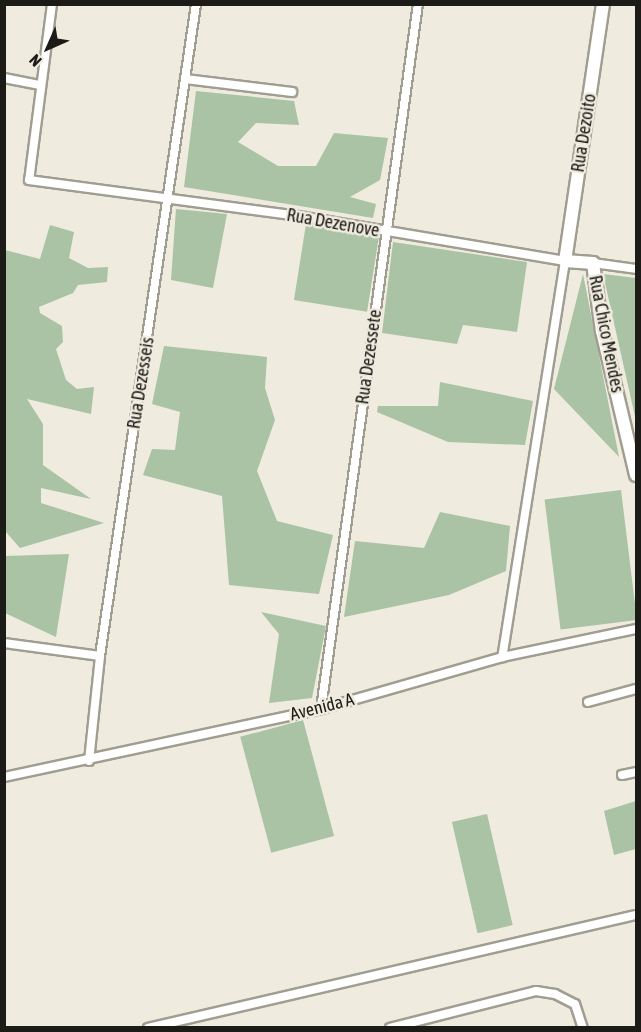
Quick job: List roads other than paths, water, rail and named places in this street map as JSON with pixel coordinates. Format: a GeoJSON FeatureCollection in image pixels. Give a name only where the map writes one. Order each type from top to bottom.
{"type":"FeatureCollection","features":[{"type":"Feature","properties":{"kind":"main road","name":"Rua Dezoito"},"geometry":{"type":"LineString","coordinates":[[565,261],[603,4]]}},
{"type":"Feature","properties":{"kind":"main road","name":"Rua Dezenove"},"geometry":{"type":"LineString","coordinates":[[565,261],[593,264]]}},
{"type":"Feature","properties":{"kind":"main road","name":"Rua Chico Mendes"},"geometry":{"type":"LineString","coordinates":[[593,264],[602,331],[636,475]]}},
{"type":"Feature","properties":{"kind":"street"},"geometry":{"type":"LineString","coordinates":[[4,78],[40,85],[52,4]]}},
{"type":"Feature","properties":{"kind":"street","name":"Rua Dezesseis"},"geometry":{"type":"LineString","coordinates":[[89,761],[100,656],[169,200],[196,4]]}},
{"type":"Feature","properties":{"kind":"street","name":"Rua Dezessete"},"geometry":{"type":"LineString","coordinates":[[321,709],[418,4]]}},
{"type":"Feature","properties":{"kind":"street"},"geometry":{"type":"LineString","coordinates":[[185,79],[292,92]]}},
{"type":"Feature","properties":{"kind":"street","name":"Rua Dezenove"},"geometry":{"type":"LineString","coordinates":[[40,85],[29,180],[565,261]]}},
{"type":"Feature","properties":{"kind":"street"},"geometry":{"type":"LineString","coordinates":[[502,657],[565,261]]}},
{"type":"Feature","properties":{"kind":"street","name":"Rua Dezenove"},"geometry":{"type":"LineString","coordinates":[[593,264],[636,270]]}},
{"type":"Feature","properties":{"kind":"street","name":"Avenida A"},"geometry":{"type":"LineString","coordinates":[[4,777],[89,761],[321,709],[502,657],[636,629]]}},
{"type":"Feature","properties":{"kind":"street"},"geometry":{"type":"LineString","coordinates":[[4,643],[100,656]]}},
{"type":"Feature","properties":{"kind":"street"},"geometry":{"type":"LineString","coordinates":[[588,702],[636,689]]}},
{"type":"Feature","properties":{"kind":"street"},"geometry":{"type":"LineString","coordinates":[[622,775],[636,772]]}},
{"type":"Feature","properties":{"kind":"street"},"geometry":{"type":"LineString","coordinates":[[148,1028],[636,915]]}},
{"type":"Feature","properties":{"kind":"street"},"geometry":{"type":"LineString","coordinates":[[390,1028],[420,1024],[536,991],[555,994],[575,1004],[583,1028]]}}]}
